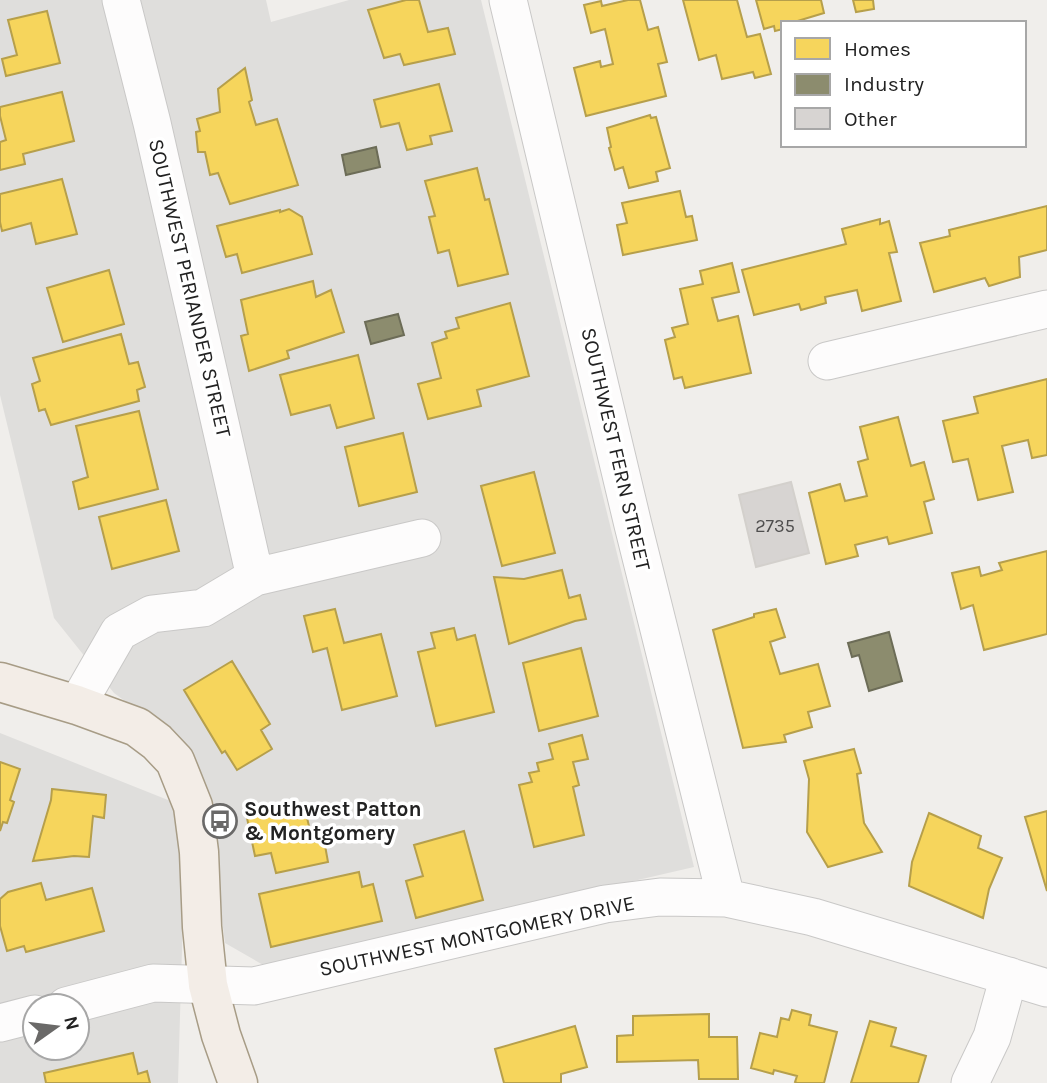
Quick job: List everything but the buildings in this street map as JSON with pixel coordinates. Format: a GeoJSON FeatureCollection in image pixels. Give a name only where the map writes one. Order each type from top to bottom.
{"type":"FeatureCollection","features":[{"type":"Feature","properties":{"kind":"main road"},"geometry":{"type":"LineString","coordinates":[[0,682],[77,705],[137,727],[157,742],[175,761],[193,806],[199,852],[208,985],[221,1035],[238,1083]]}},
{"type":"Feature","properties":{"kind":"street","name":"SOUTHWEST PERIANDER STREET"},"geometry":{"type":"LineString","coordinates":[[121,0],[152,123],[255,577]]}},
{"type":"Feature","properties":{"kind":"street","name":"SOUTHWEST FERN STREET"},"geometry":{"type":"LineString","coordinates":[[508,0],[633,525],[726,898]]}},
{"type":"Feature","properties":{"kind":"street"},"geometry":{"type":"LineString","coordinates":[[827,361],[1047,309]]}},
{"type":"Feature","properties":{"kind":"street"},"geometry":{"type":"LineString","coordinates":[[77,705],[119,632],[152,614],[203,608],[255,577],[422,538]]}},
{"type":"Feature","properties":{"kind":"street","name":"SOUTHWEST MONTGOMERY DRIVE"},"geometry":{"type":"LineString","coordinates":[[91,999],[153,983],[254,986],[606,904],[660,897],[726,898],[813,917],[1047,988]]}},
{"type":"Feature","properties":{"kind":"street"},"geometry":{"type":"LineString","coordinates":[[970,1083],[992,1037],[1009,976]]}},
{"type":"Feature","properties":{"kind":"street"},"geometry":{"type":"LineString","coordinates":[[0,1023],[21,1018]]}},
{"type":"Feature","properties":{"kind":"shaded area"},"geometry":{"type":"Polygon","coordinates":[[[0,0],[266,0],[271,22],[349,0],[481,0],[694,867],[265,966],[225,943],[206,794],[174,737],[114,693],[54,618],[0,395],[0,0]]]}},
{"type":"Feature","properties":{"kind":"shaded area"},"geometry":{"type":"Polygon","coordinates":[[[0,733],[173,802],[184,882],[178,1083],[0,1083],[0,733]]]}},
{"type":"Feature","properties":{"kind":"place","name":"Southwest Patton & Montgomery"},"geometry":{"type":"Point","coordinates":[220,821]}}]}
